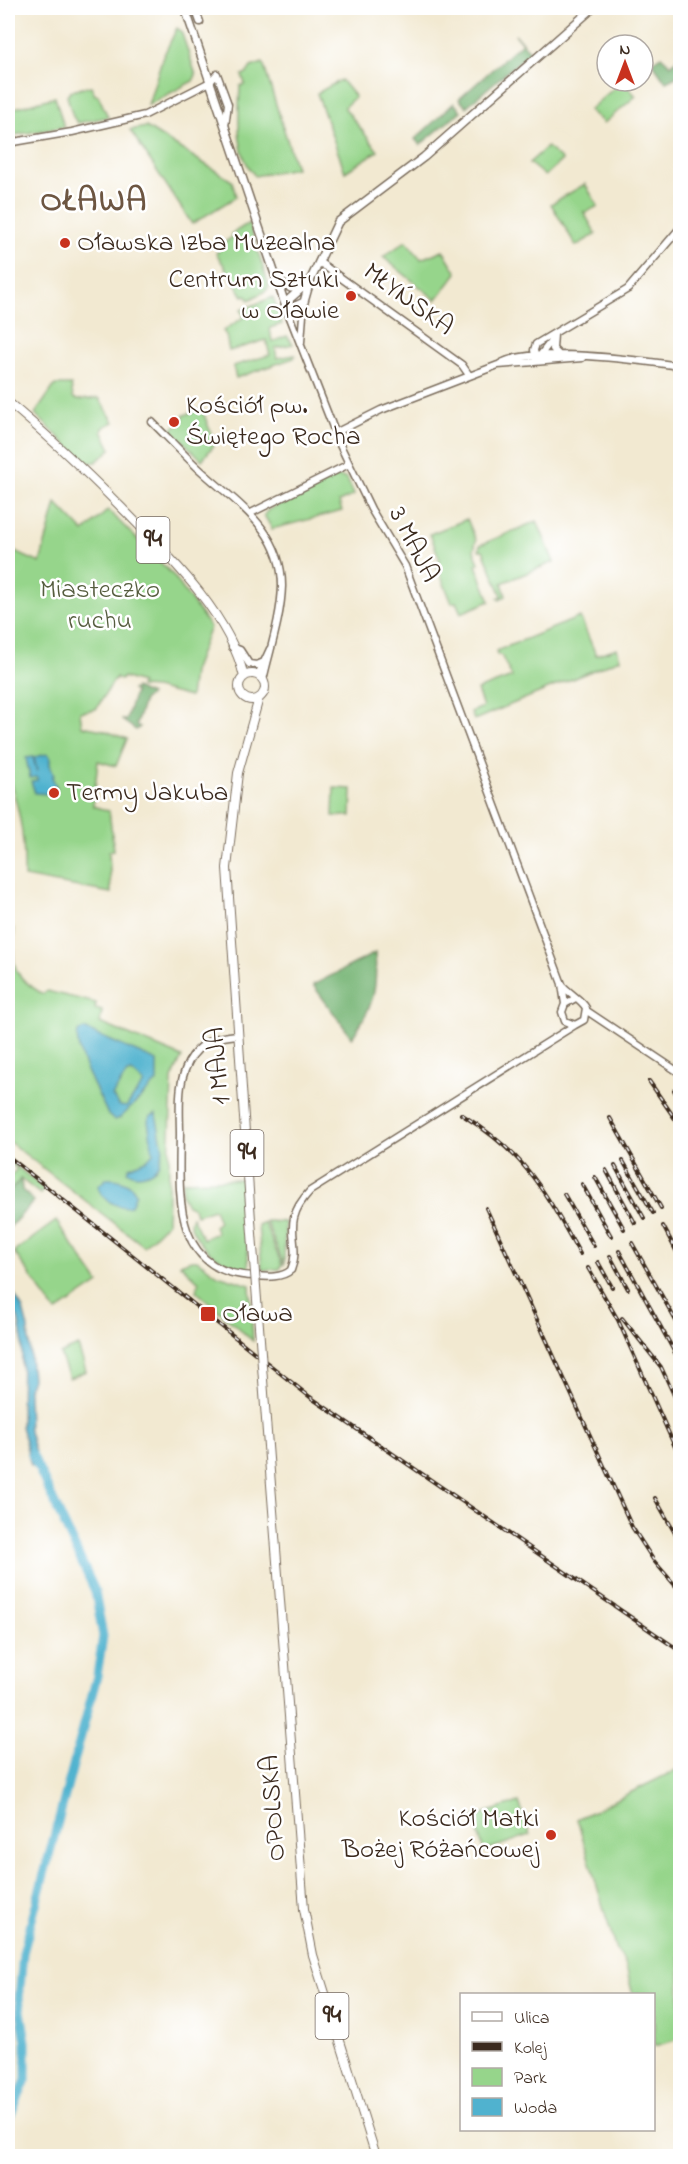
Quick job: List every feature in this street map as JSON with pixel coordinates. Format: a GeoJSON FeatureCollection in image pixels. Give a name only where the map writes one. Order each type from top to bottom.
{"type":"FeatureCollection","features":[{"type":"Feature","properties":{"kind":"main road","name":"3 MAJA"},"geometry":{"type":"LineString","coordinates":[[185,8],[286,307]]}},
{"type":"Feature","properties":{"kind":"main road"},"geometry":{"type":"LineString","coordinates":[[286,307],[304,302],[310,281],[338,222],[424,157],[593,8]]}},
{"type":"Feature","properties":{"kind":"main road"},"geometry":{"type":"LineString","coordinates":[[278,281],[291,288],[302,287]]}},
{"type":"Feature","properties":{"kind":"main road"},"geometry":{"type":"LineString","coordinates":[[286,307],[302,287],[310,281]]}},
{"type":"Feature","properties":{"kind":"main road","name":"94"},"geometry":{"type":"LineString","coordinates":[[8,402],[45,433],[166,553],[204,598],[234,651],[265,689],[259,698]]}},
{"type":"Feature","properties":{"kind":"main road","name":"94"},"geometry":{"type":"LineString","coordinates":[[250,700],[243,696],[239,689],[254,676]]}},
{"type":"Feature","properties":{"kind":"main road"},"geometry":{"type":"LineString","coordinates":[[250,700],[259,698]]}},
{"type":"Feature","properties":{"kind":"main road","name":"1 MAJA"},"geometry":{"type":"LineString","coordinates":[[252,721],[256,716],[259,698]]}},
{"type":"Feature","properties":{"kind":"main road","name":"1 MAJA"},"geometry":{"type":"LineString","coordinates":[[250,700],[252,721],[235,790],[227,868],[237,1035],[268,1446]]}},
{"type":"Feature","properties":{"kind":"main road","name":"OPOLSKA"},"geometry":{"type":"LineString","coordinates":[[268,1446],[304,1909],[313,1955],[376,2157]]}},
{"type":"Feature","properties":{"kind":"street"},"geometry":{"type":"LineString","coordinates":[[195,8],[200,22]]}},
{"type":"Feature","properties":{"kind":"street","name":"3 MAJA"},"geometry":{"type":"LineString","coordinates":[[210,82],[217,74],[228,104],[225,127]]}},
{"type":"Feature","properties":{"kind":"street"},"geometry":{"type":"LineString","coordinates":[[8,143],[72,132],[145,115],[210,82]]}},
{"type":"Feature","properties":{"kind":"street"},"geometry":{"type":"LineString","coordinates":[[537,358],[536,344],[554,336],[628,289],[681,228]]}},
{"type":"Feature","properties":{"kind":"street","name":"MŁYŃSKA"},"geometry":{"type":"LineString","coordinates":[[319,262],[462,365],[469,375]]}},
{"type":"Feature","properties":{"kind":"street"},"geometry":{"type":"LineString","coordinates":[[301,348],[304,302]]}},
{"type":"Feature","properties":{"kind":"street","name":"3 MAJA"},"geometry":{"type":"LineString","coordinates":[[286,307],[335,434],[371,509],[405,566],[562,984],[565,1004]]}},
{"type":"Feature","properties":{"kind":"street"},"geometry":{"type":"LineString","coordinates":[[554,336],[554,351],[561,356]]}},
{"type":"Feature","properties":{"kind":"street"},"geometry":{"type":"LineString","coordinates":[[537,358],[554,336]]}},
{"type":"Feature","properties":{"kind":"street"},"geometry":{"type":"LineString","coordinates":[[335,434],[381,410],[498,365],[561,356],[681,366]]}},
{"type":"Feature","properties":{"kind":"street"},"geometry":{"type":"LineString","coordinates":[[537,358],[572,361],[582,358]]}},
{"type":"Feature","properties":{"kind":"street"},"geometry":{"type":"LineString","coordinates":[[152,422],[197,467],[251,513],[275,551],[282,579],[280,605],[271,645],[264,662],[254,676]]}},
{"type":"Feature","properties":{"kind":"street"},"geometry":{"type":"LineString","coordinates":[[251,513],[349,464]]}},
{"type":"Feature","properties":{"kind":"street"},"geometry":{"type":"LineString","coordinates":[[254,676],[271,645]]}},
{"type":"Feature","properties":{"kind":"street"},"geometry":{"type":"LineString","coordinates":[[234,651],[240,650],[249,664],[257,665],[264,662]]}},
{"type":"Feature","properties":{"kind":"street","name":"3 MAJA"},"geometry":{"type":"LineString","coordinates":[[562,984],[574,999]]}},
{"type":"Feature","properties":{"kind":"street"},"geometry":{"type":"LineString","coordinates":[[558,1035],[565,1021],[562,1012],[565,1004],[574,999],[584,1003],[587,1011],[584,1020]]}},
{"type":"Feature","properties":{"kind":"street"},"geometry":{"type":"LineString","coordinates":[[587,1011],[681,1073]]}},
{"type":"Feature","properties":{"kind":"street"},"geometry":{"type":"LineString","coordinates":[[237,1035],[210,1040],[192,1057],[182,1077],[178,1195],[182,1216],[196,1247],[210,1261],[230,1272],[251,1276],[283,1275],[291,1270],[293,1262],[294,1218],[300,1203],[310,1191],[574,1025],[584,1020],[605,1021]]}},
{"type":"Feature","properties":{"kind":"street"},"geometry":{"type":"LineString","coordinates":[[565,1021],[574,1025]]}},
{"type":"Feature","properties":{"kind":"green space"},"geometry":{"type":"Polygon","coordinates":[[[177,28],[181,31],[196,75],[193,81],[148,105],[162,59],[177,28]]]}},
{"type":"Feature","properties":{"kind":"green space"},"geometry":{"type":"Polygon","coordinates":[[[515,34],[530,52],[466,107],[459,99],[522,43],[515,34]]]}},
{"type":"Feature","properties":{"kind":"green space"},"geometry":{"type":"Polygon","coordinates":[[[661,56],[671,65],[680,56],[680,75],[666,82],[655,66],[655,60],[661,56]]]}},
{"type":"Feature","properties":{"kind":"green space"},"geometry":{"type":"Polygon","coordinates":[[[263,63],[296,168],[255,176],[248,167],[239,133],[240,86],[245,84],[242,75],[247,73],[251,67],[263,63]]]}},
{"type":"Feature","properties":{"kind":"green space"},"geometry":{"type":"Polygon","coordinates":[[[341,80],[355,97],[344,107],[378,151],[345,172],[317,93],[341,80]]]}},
{"type":"Feature","properties":{"kind":"green space"},"geometry":{"type":"Polygon","coordinates":[[[91,86],[95,95],[98,95],[108,117],[78,123],[73,117],[67,96],[71,91],[91,86]]]}},
{"type":"Feature","properties":{"kind":"green space"},"geometry":{"type":"Polygon","coordinates":[[[608,93],[633,93],[636,96],[604,123],[589,110],[608,93]]]}},
{"type":"Feature","properties":{"kind":"green space"},"geometry":{"type":"Polygon","coordinates":[[[55,97],[64,127],[8,136],[8,110],[55,97]]]}},
{"type":"Feature","properties":{"kind":"green space"},"geometry":{"type":"Polygon","coordinates":[[[454,103],[461,111],[420,145],[415,139],[454,103]]]}},
{"type":"Feature","properties":{"kind":"green space"},"geometry":{"type":"Polygon","coordinates":[[[146,127],[232,181],[236,197],[192,224],[130,130],[146,127]]]}},
{"type":"Feature","properties":{"kind":"green space"},"geometry":{"type":"Polygon","coordinates":[[[547,147],[562,160],[545,176],[529,163],[547,147]]]}},
{"type":"Feature","properties":{"kind":"green space"},"geometry":{"type":"Polygon","coordinates":[[[585,184],[598,206],[585,213],[583,211],[596,234],[576,246],[551,204],[585,184]]]}},
{"type":"Feature","properties":{"kind":"green space"},"geometry":{"type":"Polygon","coordinates":[[[249,223],[269,286],[266,291],[249,300],[246,295],[243,296],[216,253],[219,251],[217,248],[232,237],[231,234],[249,223]]]}},
{"type":"Feature","properties":{"kind":"green space"},"geometry":{"type":"Polygon","coordinates":[[[406,241],[421,259],[443,250],[457,273],[436,300],[383,257],[406,241]]]}},
{"type":"Feature","properties":{"kind":"green space"},"geometry":{"type":"Polygon","coordinates":[[[273,297],[282,324],[270,328],[272,342],[287,336],[293,344],[275,348],[277,358],[295,355],[294,358],[236,378],[233,366],[270,355],[266,340],[229,351],[223,331],[244,317],[241,310],[273,297]]]}},
{"type":"Feature","properties":{"kind":"green space"},"geometry":{"type":"Polygon","coordinates":[[[55,385],[71,385],[73,397],[77,400],[99,398],[114,422],[104,427],[102,431],[111,449],[96,462],[85,463],[35,414],[55,385]]]}},
{"type":"Feature","properties":{"kind":"green space"},"geometry":{"type":"Polygon","coordinates":[[[202,409],[215,444],[202,460],[171,430],[182,421],[184,415],[202,409]]]}},
{"type":"Feature","properties":{"kind":"green space"},"geometry":{"type":"Polygon","coordinates":[[[338,476],[347,479],[354,495],[339,502],[342,511],[272,529],[264,515],[268,510],[338,476]]]}},
{"type":"Feature","properties":{"kind":"green space","name":"Miasteczko ruchu"},"geometry":{"type":"Polygon","coordinates":[[[56,503],[84,532],[108,510],[173,575],[210,627],[193,672],[190,697],[155,688],[140,687],[141,683],[116,677],[96,709],[80,712],[82,726],[103,730],[127,739],[116,766],[98,761],[93,806],[109,811],[114,850],[109,851],[111,893],[24,877],[21,826],[8,777],[8,549],[40,563],[56,503]]]}},
{"type":"Feature","properties":{"kind":"green space"},"geometry":{"type":"Polygon","coordinates":[[[467,519],[476,540],[474,551],[479,563],[476,565],[490,601],[461,613],[456,602],[452,603],[435,562],[440,560],[430,534],[467,519]]]}},
{"type":"Feature","properties":{"kind":"green space"},"geometry":{"type":"Polygon","coordinates":[[[537,521],[554,562],[502,583],[506,596],[500,600],[498,598],[502,596],[483,550],[479,550],[480,545],[537,521]]]}},
{"type":"Feature","properties":{"kind":"green space"},"geometry":{"type":"Polygon","coordinates":[[[580,617],[596,655],[617,648],[620,659],[474,720],[471,712],[483,707],[477,690],[512,677],[501,655],[497,655],[496,651],[580,617]]]}},
{"type":"Feature","properties":{"kind":"green space"},"geometry":{"type":"Polygon","coordinates":[[[135,688],[150,695],[144,700],[136,725],[140,727],[136,730],[122,720],[126,720],[135,692],[132,690],[135,688]]]}},
{"type":"Feature","properties":{"kind":"green space"},"geometry":{"type":"Polygon","coordinates":[[[334,788],[352,789],[351,816],[333,816],[334,788]]]}},
{"type":"Feature","properties":{"kind":"green space"},"geometry":{"type":"Polygon","coordinates":[[[8,927],[14,929],[15,968],[32,987],[43,994],[47,991],[96,1003],[95,1009],[102,1011],[100,1023],[182,1057],[172,1079],[167,1223],[144,1246],[8,1141],[8,927]]]}},
{"type":"Feature","properties":{"kind":"green space"},"geometry":{"type":"Polygon","coordinates":[[[375,953],[375,988],[365,1017],[352,1038],[313,985],[375,953]]]}},
{"type":"Feature","properties":{"kind":"green space"},"geometry":{"type":"Polygon","coordinates":[[[8,1159],[44,1189],[40,1194],[21,1179],[8,1193],[8,1178],[17,1169],[8,1163],[8,1159]]]}},
{"type":"Feature","properties":{"kind":"green space"},"geometry":{"type":"Polygon","coordinates":[[[21,1179],[22,1190],[34,1201],[8,1229],[8,1193],[21,1179]]]}},
{"type":"Feature","properties":{"kind":"green space"},"geometry":{"type":"Polygon","coordinates":[[[242,1179],[249,1270],[216,1257],[203,1246],[193,1231],[190,1221],[192,1217],[203,1239],[217,1233],[214,1226],[219,1222],[214,1209],[196,1215],[194,1208],[187,1205],[182,1195],[183,1181],[242,1179]]]}},
{"type":"Feature","properties":{"kind":"green space"},"geometry":{"type":"Polygon","coordinates":[[[56,1221],[99,1283],[56,1312],[14,1252],[56,1221]]]}},
{"type":"Feature","properties":{"kind":"green space"},"geometry":{"type":"Polygon","coordinates":[[[266,1221],[285,1222],[284,1265],[266,1221]]]}},
{"type":"Feature","properties":{"kind":"green space"},"geometry":{"type":"Polygon","coordinates":[[[264,1222],[282,1265],[280,1269],[262,1270],[258,1225],[264,1222]]]}},
{"type":"Feature","properties":{"kind":"green space"},"geometry":{"type":"Polygon","coordinates":[[[197,1260],[218,1275],[250,1285],[253,1341],[196,1291],[199,1282],[180,1264],[197,1260]]]}},
{"type":"Feature","properties":{"kind":"green space"},"geometry":{"type":"Polygon","coordinates":[[[78,1346],[86,1371],[69,1378],[60,1354],[78,1346]]]}},
{"type":"Feature","properties":{"kind":"green space"},"geometry":{"type":"Polygon","coordinates":[[[680,1768],[680,2039],[655,2046],[655,1993],[633,1993],[626,1965],[616,1950],[577,1819],[680,1768]]]}},
{"type":"Feature","properties":{"kind":"green space"},"geometry":{"type":"Polygon","coordinates":[[[519,1802],[530,1835],[484,1851],[473,1817],[519,1802]]]}},
{"type":"Feature","properties":{"kind":"water"},"geometry":{"type":"Polygon","coordinates":[[[47,754],[50,757],[54,776],[52,777],[57,788],[50,789],[49,794],[35,793],[31,781],[37,780],[37,777],[30,778],[26,758],[33,757],[37,772],[34,757],[47,754]]]}},
{"type":"Feature","properties":{"kind":"water"},"geometry":{"type":"Polygon","coordinates":[[[84,1029],[157,1061],[157,1082],[120,1118],[115,1120],[108,1115],[79,1051],[78,1032],[84,1029]],[[132,1072],[127,1073],[112,1096],[120,1106],[126,1107],[144,1083],[132,1072]]]}},
{"type":"Feature","properties":{"kind":"water"},"geometry":{"type":"Polygon","coordinates":[[[156,1114],[163,1149],[159,1164],[144,1174],[135,1175],[127,1171],[129,1167],[148,1159],[153,1153],[148,1121],[150,1116],[156,1114]]]}},
{"type":"Feature","properties":{"kind":"water"},"geometry":{"type":"Polygon","coordinates":[[[106,1179],[115,1179],[133,1189],[136,1193],[131,1206],[116,1205],[106,1199],[98,1186],[106,1179]]]}},
{"type":"Feature","properties":{"kind":"water"},"geometry":{"type":"Polygon","coordinates":[[[8,1284],[23,1309],[28,1328],[32,1379],[28,1389],[29,1431],[38,1463],[31,1466],[21,1426],[22,1339],[18,1318],[8,1298],[8,1284]]]}},
{"type":"Feature","properties":{"kind":"waterway","name":"Oława"},"geometry":{"type":"LineString","coordinates":[[8,2121],[26,2080],[26,2042],[19,1999],[23,1953],[97,1676],[103,1636],[95,1591],[32,1454]]}},
{"type":"Feature","properties":{"kind":"railway"},"geometry":{"type":"LineString","coordinates":[[649,1081],[680,1126]]}},
{"type":"Feature","properties":{"kind":"railway"},"geometry":{"type":"LineString","coordinates":[[674,1090],[680,1101]]}},
{"type":"Feature","properties":{"kind":"railway"},"geometry":{"type":"LineString","coordinates":[[461,1114],[484,1129],[518,1159],[555,1210],[580,1254]]}},
{"type":"Feature","properties":{"kind":"railway"},"geometry":{"type":"LineString","coordinates":[[610,1118],[661,1208]]}},
{"type":"Feature","properties":{"kind":"railway"},"geometry":{"type":"LineString","coordinates":[[8,1156],[310,1397],[680,1651]]}},
{"type":"Feature","properties":{"kind":"railway"},"geometry":{"type":"LineString","coordinates":[[623,1161],[653,1213]]}},
{"type":"Feature","properties":{"kind":"railway"},"geometry":{"type":"LineString","coordinates":[[615,1166],[644,1218]]}},
{"type":"Feature","properties":{"kind":"railway"},"geometry":{"type":"LineString","coordinates":[[606,1170],[635,1223]]}},
{"type":"Feature","properties":{"kind":"railway"},"geometry":{"type":"LineString","coordinates":[[595,1177],[624,1229]]}},
{"type":"Feature","properties":{"kind":"railway"},"geometry":{"type":"LineString","coordinates":[[582,1184],[611,1236]]}},
{"type":"Feature","properties":{"kind":"railway"},"geometry":{"type":"LineString","coordinates":[[564,1194],[594,1246]]}},
{"type":"Feature","properties":{"kind":"railway"},"geometry":{"type":"LineString","coordinates":[[486,1208],[632,1527],[654,1561],[680,1591]]}},
{"type":"Feature","properties":{"kind":"railway"},"geometry":{"type":"LineString","coordinates":[[663,1226],[680,1258]]}},
{"type":"Feature","properties":{"kind":"railway"},"geometry":{"type":"LineString","coordinates":[[632,1243],[680,1328]]}},
{"type":"Feature","properties":{"kind":"railway"},"geometry":{"type":"LineString","coordinates":[[619,1251],[680,1362]]}},
{"type":"Feature","properties":{"kind":"railway"},"geometry":{"type":"LineString","coordinates":[[610,1256],[628,1289]]}},
{"type":"Feature","properties":{"kind":"railway"},"geometry":{"type":"LineString","coordinates":[[598,1262],[612,1287]]}},
{"type":"Feature","properties":{"kind":"railway"},"geometry":{"type":"LineString","coordinates":[[588,1268],[618,1320],[680,1458]]}},
{"type":"Feature","properties":{"kind":"railway"},"geometry":{"type":"LineString","coordinates":[[622,1318],[661,1367],[680,1408]]}},
{"type":"Feature","properties":{"kind":"railway"},"geometry":{"type":"LineString","coordinates":[[677,1424],[680,1432]]}},
{"type":"Feature","properties":{"kind":"railway"},"geometry":{"type":"LineString","coordinates":[[655,1498],[680,1542]]}},
{"type":"Feature","properties":{"kind":"place","name":"Oławska Izba Muzealna"},"geometry":{"type":"Point","coordinates":[65,243]}},
{"type":"Feature","properties":{"kind":"place","name":"Centrum Sztuki w Oławie"},"geometry":{"type":"Point","coordinates":[351,296]}},
{"type":"Feature","properties":{"kind":"place","name":"Kościół pw. Świętego Rocha"},"geometry":{"type":"Point","coordinates":[174,422]}},
{"type":"Feature","properties":{"kind":"place","name":"Termy Jakuba"},"geometry":{"type":"Point","coordinates":[54,793]}},
{"type":"Feature","properties":{"kind":"place","name":"Oława"},"geometry":{"type":"Point","coordinates":[208,1314]}},
{"type":"Feature","properties":{"kind":"place","name":"Kościół Matki Bożej Różańcowej"},"geometry":{"type":"Point","coordinates":[551,1835]}},
{"type":"Feature","properties":{"kind":"district","name":"OŁAWA"},"geometry":{"type":"Point","coordinates":[94,202]}}]}
